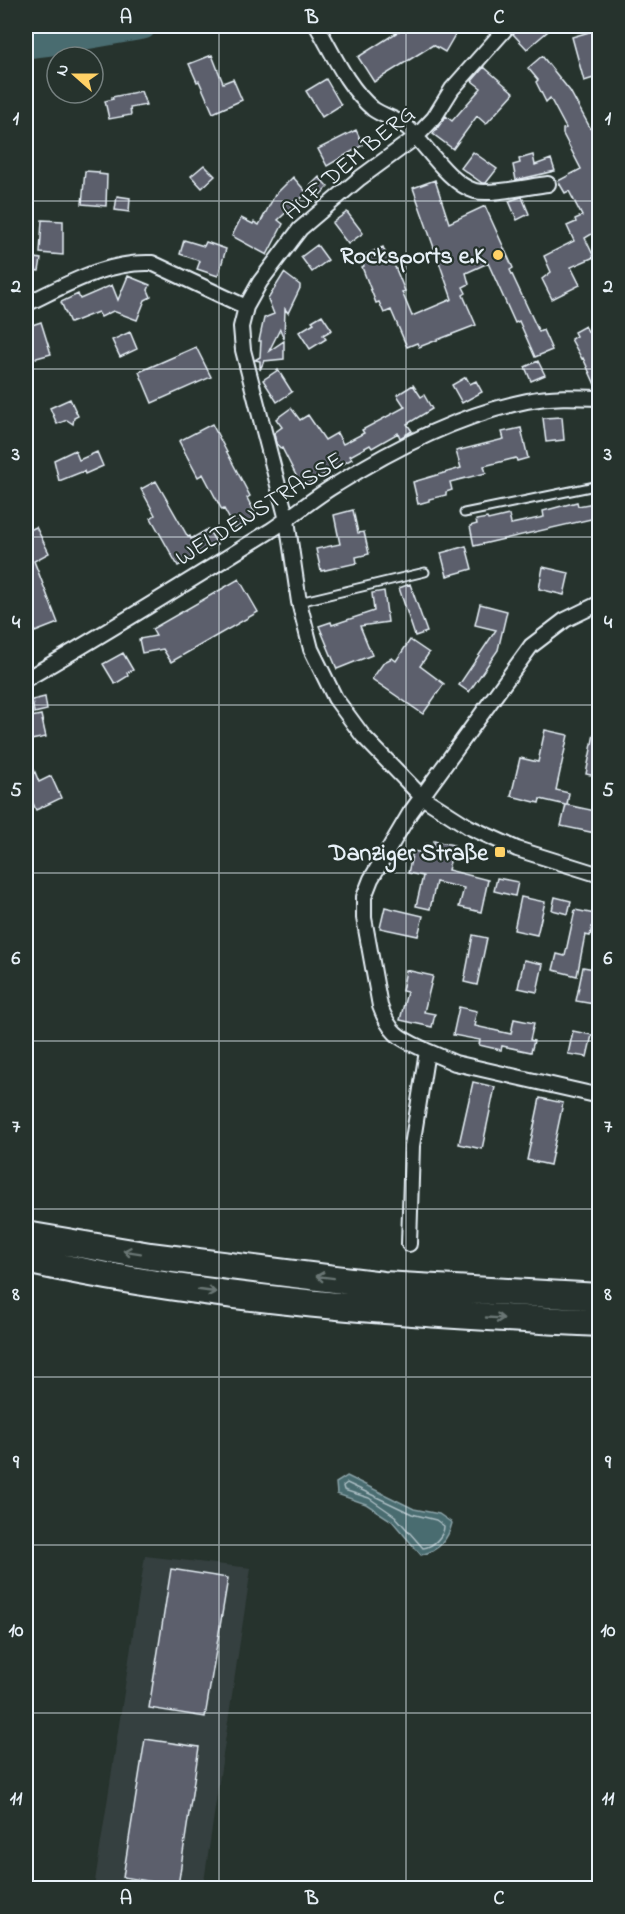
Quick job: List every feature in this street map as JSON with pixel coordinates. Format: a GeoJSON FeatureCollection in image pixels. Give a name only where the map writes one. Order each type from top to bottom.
{"type":"FeatureCollection","features":[{"type":"Feature","properties":{"kind":"highway"},"geometry":{"type":"LineString","coordinates":[[26,1235],[150,1256],[383,1285],[600,1297]]}},
{"type":"Feature","properties":{"kind":"highway"},"geometry":{"type":"LineString","coordinates":[[26,1260],[154,1284],[244,1296],[437,1316],[600,1323]]}},
{"type":"Feature","properties":{"kind":"street"},"geometry":{"type":"LineString","coordinates":[[317,26],[359,94],[376,111],[400,123],[416,137],[434,160],[465,187],[485,192],[548,184]]}},
{"type":"Feature","properties":{"kind":"street","name":"AUF DEM BERG"},"geometry":{"type":"LineString","coordinates":[[287,520],[243,350],[241,327],[246,307],[260,282],[300,229],[360,178],[416,137],[434,118],[452,89],[508,26]]}},
{"type":"Feature","properties":{"kind":"street"},"geometry":{"type":"LineString","coordinates":[[26,304],[95,272],[119,264],[136,262],[152,263],[246,307]]}},
{"type":"Feature","properties":{"kind":"street","name":"WELDENSTRASSE"},"geometry":{"type":"LineString","coordinates":[[26,679],[287,520],[336,485],[392,453],[465,420],[498,408],[529,401],[564,397],[600,398]]}},
{"type":"Feature","properties":{"kind":"street"},"geometry":{"type":"LineString","coordinates":[[287,520],[299,602],[311,649],[335,698],[363,736],[422,797],[469,826],[517,849],[600,875]]}},
{"type":"Feature","properties":{"kind":"street"},"geometry":{"type":"LineString","coordinates":[[600,603],[565,620],[531,646],[410,813],[371,879],[364,897],[364,918],[380,1006],[390,1029],[399,1037],[455,1063],[600,1096]]}},
{"type":"Feature","properties":{"kind":"street"},"geometry":{"type":"LineString","coordinates":[[409,1244],[412,1146],[427,1051]]}},
{"type":"Feature","properties":{"kind":"lane"},"geometry":{"type":"LineString","coordinates":[[464,513],[600,484]]}},
{"type":"Feature","properties":{"kind":"lane"},"geometry":{"type":"LineString","coordinates":[[299,602],[425,572]]}},
{"type":"Feature","properties":{"kind":"shaded area"},"geometry":{"type":"Polygon","coordinates":[[[145,1556],[251,1568],[203,1888],[94,1888],[145,1556]]]}},
{"type":"Feature","properties":{"kind":"water"},"geometry":{"type":"Polygon","coordinates":[[[347,1476],[414,1509],[439,1514],[452,1523],[445,1540],[437,1548],[421,1555],[392,1521],[366,1504],[337,1494],[336,1483],[347,1476]]]}},
{"type":"Feature","properties":{"kind":"building"},"geometry":{"type":"Polygon","coordinates":[[[407,26],[460,26],[445,52],[433,45],[374,82],[358,57],[407,26]]]}},
{"type":"Feature","properties":{"kind":"building"},"geometry":{"type":"Polygon","coordinates":[[[520,26],[554,26],[527,49],[513,34],[520,26]]]}},
{"type":"Feature","properties":{"kind":"building"},"geometry":{"type":"Polygon","coordinates":[[[596,30],[600,42],[600,76],[584,81],[572,37],[596,30]]]}},
{"type":"Feature","properties":{"kind":"building"},"geometry":{"type":"Polygon","coordinates":[[[212,55],[223,83],[233,79],[242,100],[213,113],[189,64],[212,55]]]}},
{"type":"Feature","properties":{"kind":"building"},"geometry":{"type":"Polygon","coordinates":[[[542,56],[570,91],[600,146],[600,229],[585,238],[594,257],[571,267],[580,285],[552,299],[542,279],[551,272],[544,256],[574,241],[567,226],[582,216],[569,191],[565,193],[558,181],[581,169],[563,134],[563,129],[566,128],[550,98],[546,102],[536,82],[538,80],[528,68],[542,56]]]}},
{"type":"Feature","properties":{"kind":"building"},"geometry":{"type":"Polygon","coordinates":[[[484,67],[514,93],[486,124],[477,116],[453,149],[433,134],[446,116],[452,121],[481,88],[472,81],[484,67]]]}},
{"type":"Feature","properties":{"kind":"building"},"geometry":{"type":"Polygon","coordinates":[[[326,79],[341,105],[322,117],[306,91],[326,79]]]}},
{"type":"Feature","properties":{"kind":"building"},"geometry":{"type":"Polygon","coordinates":[[[141,91],[146,105],[130,108],[131,115],[109,119],[105,101],[113,99],[112,97],[141,91]]]}},
{"type":"Feature","properties":{"kind":"building"},"geometry":{"type":"Polygon","coordinates":[[[356,130],[363,145],[327,166],[318,149],[356,130]]]}},
{"type":"Feature","properties":{"kind":"building"},"geometry":{"type":"Polygon","coordinates":[[[473,152],[497,169],[486,183],[482,183],[461,168],[473,152]]]}},
{"type":"Feature","properties":{"kind":"building"},"geometry":{"type":"Polygon","coordinates":[[[533,155],[535,165],[551,159],[555,171],[516,180],[513,165],[520,163],[519,159],[533,155]]]}},
{"type":"Feature","properties":{"kind":"building"},"geometry":{"type":"Polygon","coordinates":[[[204,165],[215,176],[202,188],[191,176],[204,165]]]}},
{"type":"Feature","properties":{"kind":"building"},"geometry":{"type":"Polygon","coordinates":[[[85,171],[107,175],[106,206],[82,204],[85,171]]]}},
{"type":"Feature","properties":{"kind":"building"},"geometry":{"type":"Polygon","coordinates":[[[293,177],[307,193],[278,220],[283,224],[267,255],[232,236],[241,218],[259,225],[275,195],[293,177]]]}},
{"type":"Feature","properties":{"kind":"building"},"geometry":{"type":"Polygon","coordinates":[[[319,177],[328,187],[319,196],[310,186],[319,177]]]}},
{"type":"Feature","properties":{"kind":"building"},"geometry":{"type":"Polygon","coordinates":[[[435,180],[449,223],[485,206],[513,268],[510,270],[539,332],[543,330],[552,350],[535,357],[519,321],[515,323],[488,263],[466,273],[469,284],[463,287],[466,293],[463,295],[476,325],[419,347],[417,343],[407,347],[391,310],[384,313],[379,302],[376,303],[360,257],[383,247],[387,257],[390,255],[405,291],[402,292],[412,316],[452,299],[413,188],[435,180]]]}},
{"type":"Feature","properties":{"kind":"building"},"geometry":{"type":"Polygon","coordinates":[[[117,196],[130,198],[129,212],[115,210],[117,196]]]}},
{"type":"Feature","properties":{"kind":"building"},"geometry":{"type":"Polygon","coordinates":[[[522,197],[529,214],[517,220],[509,201],[522,197]]]}},
{"type":"Feature","properties":{"kind":"building"},"geometry":{"type":"Polygon","coordinates":[[[347,212],[363,233],[348,244],[332,223],[347,212]]]}},
{"type":"Feature","properties":{"kind":"building"},"geometry":{"type":"Polygon","coordinates":[[[42,220],[63,221],[63,255],[40,253],[42,220]]]}},
{"type":"Feature","properties":{"kind":"building"},"geometry":{"type":"Polygon","coordinates":[[[184,240],[204,246],[206,242],[226,249],[218,276],[197,269],[200,261],[180,254],[184,240]]]}},
{"type":"Feature","properties":{"kind":"building"},"geometry":{"type":"Polygon","coordinates":[[[317,245],[328,260],[312,272],[301,257],[317,245]]]}},
{"type":"Feature","properties":{"kind":"building"},"geometry":{"type":"Polygon","coordinates":[[[28,257],[41,259],[39,271],[27,270],[28,257]]]}},
{"type":"Feature","properties":{"kind":"building"},"geometry":{"type":"Polygon","coordinates":[[[284,273],[300,285],[300,288],[288,313],[285,309],[284,339],[280,329],[269,351],[284,341],[284,359],[264,361],[260,370],[260,361],[255,360],[260,357],[261,341],[259,341],[264,318],[274,314],[268,299],[284,273]]]}},
{"type":"Feature","properties":{"kind":"building"},"geometry":{"type":"Polygon","coordinates":[[[128,276],[150,285],[148,290],[151,297],[145,300],[137,320],[113,311],[101,317],[98,312],[70,323],[61,302],[78,294],[80,299],[112,285],[118,300],[128,276]]]}},
{"type":"Feature","properties":{"kind":"building"},"geometry":{"type":"Polygon","coordinates":[[[322,315],[332,330],[323,335],[326,339],[310,349],[299,332],[322,315]]]}},
{"type":"Feature","properties":{"kind":"building"},"geometry":{"type":"Polygon","coordinates":[[[41,322],[51,354],[26,361],[26,327],[41,322]]]}},
{"type":"Feature","properties":{"kind":"building"},"geometry":{"type":"Polygon","coordinates":[[[585,326],[600,353],[600,389],[597,389],[583,358],[571,339],[576,336],[574,332],[585,326]]]}},
{"type":"Feature","properties":{"kind":"building"},"geometry":{"type":"Polygon","coordinates":[[[130,332],[137,349],[120,357],[112,340],[130,332]]]}},
{"type":"Feature","properties":{"kind":"building"},"geometry":{"type":"Polygon","coordinates":[[[196,347],[211,377],[152,403],[139,372],[196,347]]]}},
{"type":"Feature","properties":{"kind":"building"},"geometry":{"type":"Polygon","coordinates":[[[538,361],[545,375],[531,381],[525,367],[538,361]]]}},
{"type":"Feature","properties":{"kind":"building"},"geometry":{"type":"Polygon","coordinates":[[[278,370],[292,392],[277,402],[263,380],[278,370]]]}},
{"type":"Feature","properties":{"kind":"building"},"geometry":{"type":"Polygon","coordinates":[[[466,377],[470,384],[476,381],[482,392],[462,403],[452,385],[466,377]]]}},
{"type":"Feature","properties":{"kind":"building"},"geometry":{"type":"Polygon","coordinates":[[[413,385],[421,397],[424,395],[432,409],[407,424],[412,431],[400,438],[398,433],[372,448],[370,445],[350,456],[352,459],[302,487],[282,448],[276,443],[274,433],[282,427],[276,419],[291,408],[300,420],[308,415],[325,440],[337,433],[343,444],[364,433],[362,430],[405,407],[397,395],[413,385]]]}},
{"type":"Feature","properties":{"kind":"building"},"geometry":{"type":"Polygon","coordinates":[[[70,399],[78,416],[74,418],[73,424],[67,420],[57,424],[50,408],[70,399]]]}},
{"type":"Feature","properties":{"kind":"building"},"geometry":{"type":"Polygon","coordinates":[[[562,417],[564,440],[546,442],[543,418],[562,417]]]}},
{"type":"Feature","properties":{"kind":"building"},"geometry":{"type":"Polygon","coordinates":[[[212,424],[250,496],[247,498],[257,517],[235,529],[203,474],[198,477],[179,441],[212,424]]]}},
{"type":"Feature","properties":{"kind":"building"},"geometry":{"type":"Polygon","coordinates":[[[521,428],[528,458],[517,461],[516,458],[484,466],[486,473],[450,482],[452,490],[446,492],[446,495],[418,504],[413,482],[461,468],[456,451],[504,439],[502,432],[521,428]]]}},
{"type":"Feature","properties":{"kind":"building"},"geometry":{"type":"Polygon","coordinates":[[[75,450],[79,460],[97,452],[103,466],[59,481],[54,460],[75,450]]]}},
{"type":"Feature","properties":{"kind":"building"},"geometry":{"type":"Polygon","coordinates":[[[156,481],[188,537],[190,536],[191,539],[208,529],[217,544],[178,566],[151,518],[155,515],[141,489],[156,481]]]}},
{"type":"Feature","properties":{"kind":"building"},"geometry":{"type":"Polygon","coordinates":[[[577,502],[578,506],[600,502],[600,517],[474,546],[470,526],[477,524],[476,520],[509,515],[511,524],[544,517],[543,511],[577,502]]]}},
{"type":"Feature","properties":{"kind":"building"},"geometry":{"type":"Polygon","coordinates":[[[353,510],[358,533],[364,532],[369,554],[356,557],[357,563],[321,571],[316,549],[340,544],[334,515],[353,510]]]}},
{"type":"Feature","properties":{"kind":"building"},"geometry":{"type":"Polygon","coordinates":[[[36,527],[49,553],[34,561],[58,623],[35,632],[26,608],[26,532],[36,527]]]}},
{"type":"Feature","properties":{"kind":"building"},"geometry":{"type":"Polygon","coordinates":[[[466,546],[472,569],[447,576],[441,553],[466,546]]]}},
{"type":"Feature","properties":{"kind":"building"},"geometry":{"type":"Polygon","coordinates":[[[543,567],[569,573],[564,595],[539,589],[543,567]]]}},
{"type":"Feature","properties":{"kind":"building"},"geometry":{"type":"Polygon","coordinates":[[[239,579],[258,612],[171,662],[163,649],[142,653],[139,639],[156,636],[152,629],[239,579]]]}},
{"type":"Feature","properties":{"kind":"building"},"geometry":{"type":"Polygon","coordinates":[[[410,584],[427,632],[415,636],[399,588],[410,584]]]}},
{"type":"Feature","properties":{"kind":"building"},"geometry":{"type":"Polygon","coordinates":[[[384,591],[388,622],[360,626],[372,655],[337,669],[319,626],[331,622],[332,625],[374,611],[372,593],[384,591]]]}},
{"type":"Feature","properties":{"kind":"building"},"geometry":{"type":"Polygon","coordinates":[[[480,604],[507,611],[498,650],[469,692],[459,685],[496,630],[475,625],[480,604]]]}},
{"type":"Feature","properties":{"kind":"building"},"geometry":{"type":"Polygon","coordinates":[[[410,640],[429,653],[420,666],[444,684],[423,714],[372,679],[384,662],[392,658],[396,661],[410,640]]]}},
{"type":"Feature","properties":{"kind":"building"},"geometry":{"type":"Polygon","coordinates":[[[123,653],[133,670],[115,684],[103,664],[123,653]]]}},
{"type":"Feature","properties":{"kind":"building"},"geometry":{"type":"Polygon","coordinates":[[[45,697],[47,710],[34,713],[32,700],[45,697]]]}},
{"type":"Feature","properties":{"kind":"building"},"geometry":{"type":"Polygon","coordinates":[[[41,715],[46,737],[26,741],[26,718],[41,715]]]}},
{"type":"Feature","properties":{"kind":"building"},"geometry":{"type":"Polygon","coordinates":[[[545,730],[568,735],[556,790],[569,793],[567,805],[600,812],[600,834],[561,826],[566,805],[540,799],[539,803],[511,796],[520,758],[538,762],[545,730]]]}},
{"type":"Feature","properties":{"kind":"building"},"geometry":{"type":"Polygon","coordinates":[[[594,734],[600,734],[600,777],[586,774],[594,734]]]}},
{"type":"Feature","properties":{"kind":"building"},"geometry":{"type":"Polygon","coordinates":[[[26,750],[39,782],[51,776],[61,798],[36,810],[26,788],[26,750]]]}},
{"type":"Feature","properties":{"kind":"building"},"geometry":{"type":"Polygon","coordinates":[[[434,841],[454,845],[448,870],[488,880],[481,912],[459,907],[464,888],[436,882],[430,909],[416,906],[423,876],[408,873],[413,851],[424,853],[426,844],[434,845],[434,841]]]}},
{"type":"Feature","properties":{"kind":"building"},"geometry":{"type":"Polygon","coordinates":[[[497,878],[518,882],[515,896],[494,891],[497,878]]]}},
{"type":"Feature","properties":{"kind":"building"},"geometry":{"type":"Polygon","coordinates":[[[521,897],[545,902],[537,935],[514,930],[521,897]]]}},
{"type":"Feature","properties":{"kind":"building"},"geometry":{"type":"Polygon","coordinates":[[[555,897],[571,901],[568,914],[552,910],[555,897]]]}},
{"type":"Feature","properties":{"kind":"building"},"geometry":{"type":"Polygon","coordinates":[[[385,907],[423,916],[418,936],[380,928],[385,907]]]}},
{"type":"Feature","properties":{"kind":"building"},"geometry":{"type":"Polygon","coordinates":[[[575,910],[595,914],[590,936],[585,935],[577,976],[553,970],[557,954],[565,956],[575,910]]]}},
{"type":"Feature","properties":{"kind":"building"},"geometry":{"type":"Polygon","coordinates":[[[473,935],[487,938],[477,985],[464,982],[473,935]]]}},
{"type":"Feature","properties":{"kind":"building"},"geometry":{"type":"Polygon","coordinates":[[[524,960],[543,964],[537,992],[518,988],[524,960]]]}},
{"type":"Feature","properties":{"kind":"building"},"geometry":{"type":"Polygon","coordinates":[[[583,967],[600,970],[600,1005],[576,1001],[583,967]]]}},
{"type":"Feature","properties":{"kind":"building"},"geometry":{"type":"Polygon","coordinates":[[[406,970],[433,976],[424,1012],[435,1014],[432,1027],[400,1020],[407,992],[402,991],[406,970]]]}},
{"type":"Feature","properties":{"kind":"building"},"geometry":{"type":"Polygon","coordinates":[[[459,1007],[477,1011],[475,1026],[511,1034],[514,1019],[534,1023],[530,1040],[534,1041],[531,1052],[502,1046],[501,1050],[479,1045],[480,1040],[453,1035],[459,1007]]]}},
{"type":"Feature","properties":{"kind":"building"},"geometry":{"type":"Polygon","coordinates":[[[573,1031],[592,1035],[587,1057],[568,1054],[573,1031]]]}},
{"type":"Feature","properties":{"kind":"building"},"geometry":{"type":"Polygon","coordinates":[[[473,1082],[495,1087],[482,1149],[459,1144],[473,1082]]]}},
{"type":"Feature","properties":{"kind":"building"},"geometry":{"type":"Polygon","coordinates":[[[540,1098],[563,1103],[550,1165],[527,1160],[540,1098]]]}},
{"type":"Feature","properties":{"kind":"building"},"geometry":{"type":"Polygon","coordinates":[[[171,1569],[228,1578],[205,1717],[149,1708],[171,1569]]]}},
{"type":"Feature","properties":{"kind":"building"},"geometry":{"type":"Polygon","coordinates":[[[145,1739],[199,1747],[178,1886],[123,1877],[145,1739]]]}},
{"type":"Feature","properties":{"kind":"waterway"},"geometry":{"type":"LineString","coordinates":[[26,45],[143,26]]}},
{"type":"Feature","properties":{"kind":"place","name":"Rocksports e.K"},"geometry":{"type":"Point","coordinates":[498,255]}},
{"type":"Feature","properties":{"kind":"place","name":"Danziger Straße"},"geometry":{"type":"Point","coordinates":[500,852]}}]}
